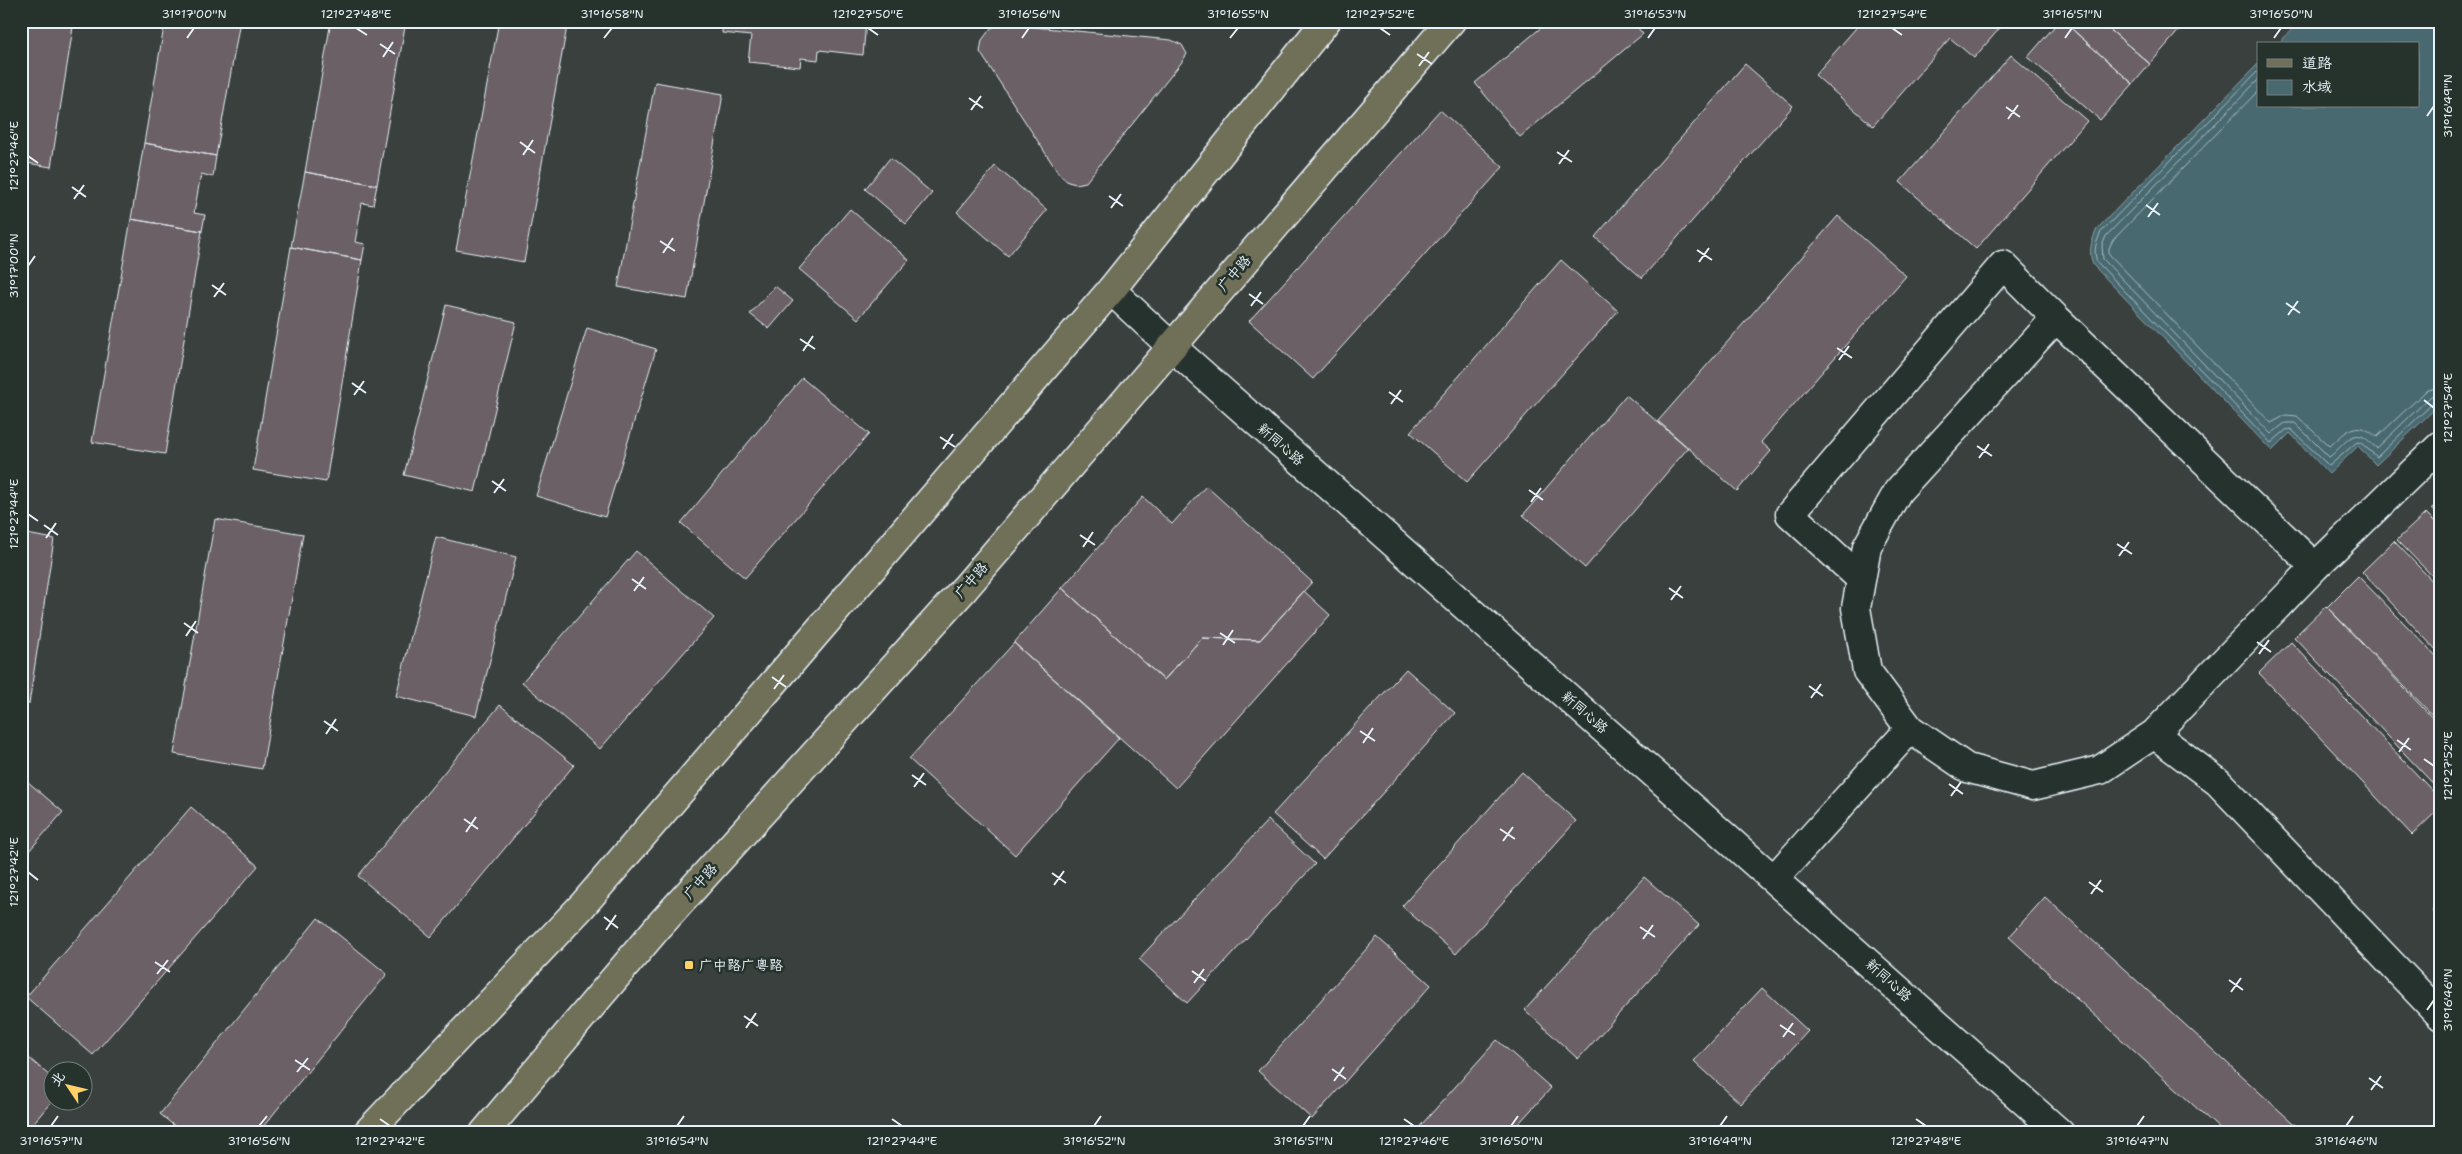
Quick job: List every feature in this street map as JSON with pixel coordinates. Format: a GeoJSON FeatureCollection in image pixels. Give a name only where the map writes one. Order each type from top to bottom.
{"type":"FeatureCollection","features":[{"type":"Feature","properties":{"kind":"main road"},"geometry":{"type":"LineString","coordinates":[[367,1133],[582,906],[1111,290],[1326,21]]}},
{"type":"Feature","properties":{"kind":"main road","name":"广中路"},"geometry":{"type":"LineString","coordinates":[[484,1133],[658,927],[964,588],[1451,21]]}},
{"type":"Feature","properties":{"kind":"street"},"geometry":{"type":"LineString","coordinates":[[1861,579],[1790,514],[2003,265],[2315,568]]}},
{"type":"Feature","properties":{"kind":"street","name":"新同心路"},"geometry":{"type":"LineString","coordinates":[[1111,290],[1171,346],[2060,1133]]}},
{"type":"Feature","properties":{"kind":"street"},"geometry":{"type":"LineString","coordinates":[[2056,318],[1898,491],[1867,546],[1856,608],[1866,671],[1910,729],[1967,768],[2033,786],[2100,770],[2154,734],[2315,568],[2441,445]]}},
{"type":"Feature","properties":{"kind":"street"},"geometry":{"type":"LineString","coordinates":[[1774,879],[1910,729]]}},
{"type":"Feature","properties":{"kind":"street"},"geometry":{"type":"LineString","coordinates":[[2154,734],[2218,782],[2441,1016]]}},
{"type":"Feature","properties":{"kind":"water"},"geometry":{"type":"Polygon","coordinates":[[[2300,21],[2441,21],[2441,403],[2376,465],[2358,446],[2329,474],[2290,433],[2272,451],[2093,265],[2090,251],[2097,229],[2257,65],[2257,108],[2420,108],[2420,42],[2280,42],[2300,21]]]}},
{"type":"Feature","properties":{"kind":"building"},"geometry":{"type":"Polygon","coordinates":[[[21,21],[74,21],[51,167],[21,162],[21,21]]]}},
{"type":"Feature","properties":{"kind":"building"},"geometry":{"type":"Polygon","coordinates":[[[165,21],[240,21],[216,156],[144,143],[165,21]]]}},
{"type":"Feature","properties":{"kind":"building"},"geometry":{"type":"Polygon","coordinates":[[[331,21],[406,21],[377,185],[305,172],[331,21]]]}},
{"type":"Feature","properties":{"kind":"building"},"geometry":{"type":"Polygon","coordinates":[[[499,21],[568,21],[524,262],[456,250],[499,21]]]}},
{"type":"Feature","properties":{"kind":"building"},"geometry":{"type":"Polygon","coordinates":[[[723,21],[866,21],[863,55],[819,50],[818,60],[801,58],[800,67],[748,62],[751,36],[722,33],[723,21]]]}},
{"type":"Feature","properties":{"kind":"building"},"geometry":{"type":"Polygon","coordinates":[[[1549,21],[1632,21],[1643,34],[1520,137],[1475,83],[1549,21]]]}},
{"type":"Feature","properties":{"kind":"building"},"geometry":{"type":"Polygon","coordinates":[[[1862,21],[2006,21],[1974,58],[1950,38],[1873,126],[1815,75],[1862,21]]]}},
{"type":"Feature","properties":{"kind":"building"},"geometry":{"type":"Polygon","coordinates":[[[2059,21],[2063,21],[2133,84],[2100,120],[2028,57],[2059,21]]]}},
{"type":"Feature","properties":{"kind":"building"},"geometry":{"type":"Polygon","coordinates":[[[2063,21],[2100,21],[2150,64],[2133,84],[2063,21]]]}},
{"type":"Feature","properties":{"kind":"building"},"geometry":{"type":"Polygon","coordinates":[[[2100,21],[2187,21],[2150,64],[2100,21]]]}},
{"type":"Feature","properties":{"kind":"building"},"geometry":{"type":"Polygon","coordinates":[[[1002,24],[1171,40],[1182,45],[1187,54],[1086,182],[1076,184],[1068,182],[1059,174],[980,52],[982,40],[991,28],[1002,24]]]}},
{"type":"Feature","properties":{"kind":"building"},"geometry":{"type":"Polygon","coordinates":[[[2011,55],[2087,121],[1976,249],[1900,182],[2011,55]]]}},
{"type":"Feature","properties":{"kind":"building"},"geometry":{"type":"Polygon","coordinates":[[[1745,64],[1793,106],[1642,278],[1595,237],[1745,64]]]}},
{"type":"Feature","properties":{"kind":"building"},"geometry":{"type":"Polygon","coordinates":[[[655,82],[723,94],[687,299],[618,287],[655,82]]]}},
{"type":"Feature","properties":{"kind":"building"},"geometry":{"type":"Polygon","coordinates":[[[1440,110],[1503,167],[1313,379],[1249,321],[1440,110]]]}},
{"type":"Feature","properties":{"kind":"building"},"geometry":{"type":"Polygon","coordinates":[[[144,143],[216,156],[213,177],[201,174],[194,213],[205,215],[202,231],[131,219],[144,143]]]}},
{"type":"Feature","properties":{"kind":"building"},"geometry":{"type":"Polygon","coordinates":[[[890,158],[932,193],[906,224],[865,189],[890,158]]]}},
{"type":"Feature","properties":{"kind":"building"},"geometry":{"type":"Polygon","coordinates":[[[995,166],[1047,210],[1008,256],[957,212],[995,166]]]}},
{"type":"Feature","properties":{"kind":"building"},"geometry":{"type":"Polygon","coordinates":[[[305,172],[377,185],[373,205],[362,203],[355,242],[365,244],[362,260],[291,247],[305,172]]]}},
{"type":"Feature","properties":{"kind":"building"},"geometry":{"type":"Polygon","coordinates":[[[850,209],[909,260],[858,319],[799,269],[850,209]]]}},
{"type":"Feature","properties":{"kind":"building"},"geometry":{"type":"Polygon","coordinates":[[[1838,216],[1906,276],[1761,442],[1771,451],[1737,491],[1658,421],[1838,216]]]}},
{"type":"Feature","properties":{"kind":"building"},"geometry":{"type":"Polygon","coordinates":[[[131,219],[202,231],[165,454],[92,442],[131,219]]]}},
{"type":"Feature","properties":{"kind":"building"},"geometry":{"type":"Polygon","coordinates":[[[291,247],[362,260],[326,482],[253,470],[291,247]]]}},
{"type":"Feature","properties":{"kind":"building"},"geometry":{"type":"Polygon","coordinates":[[[1561,260],[1618,311],[1467,482],[1410,432],[1561,260]]]}},
{"type":"Feature","properties":{"kind":"building"},"geometry":{"type":"Polygon","coordinates":[[[775,286],[793,301],[769,329],[750,314],[775,286]]]}},
{"type":"Feature","properties":{"kind":"building"},"geometry":{"type":"Polygon","coordinates":[[[446,305],[516,322],[475,492],[404,475],[446,305]]]}},
{"type":"Feature","properties":{"kind":"building"},"geometry":{"type":"Polygon","coordinates":[[[587,328],[656,349],[605,517],[536,496],[587,328]]]}},
{"type":"Feature","properties":{"kind":"building"},"geometry":{"type":"Polygon","coordinates":[[[802,378],[869,434],[745,578],[681,523],[802,378]]]}},
{"type":"Feature","properties":{"kind":"building"},"geometry":{"type":"Polygon","coordinates":[[[1626,395],[1688,448],[1585,568],[1523,515],[1626,395]]]}},
{"type":"Feature","properties":{"kind":"building"},"geometry":{"type":"Polygon","coordinates":[[[1206,486],[1312,582],[1260,640],[1202,638],[1164,680],[1062,588],[1143,497],[1172,524],[1206,486]]]}},
{"type":"Feature","properties":{"kind":"building"},"geometry":{"type":"Polygon","coordinates":[[[2441,499],[2441,519],[2431,509],[2441,499]]]}},
{"type":"Feature","properties":{"kind":"building"},"geometry":{"type":"Polygon","coordinates":[[[2426,513],[2441,528],[2441,585],[2397,540],[2426,513]]]}},
{"type":"Feature","properties":{"kind":"building"},"geometry":{"type":"Polygon","coordinates":[[[215,519],[303,534],[262,769],[174,754],[215,519]]]}},
{"type":"Feature","properties":{"kind":"building"},"geometry":{"type":"Polygon","coordinates":[[[21,533],[54,539],[29,704],[21,703],[21,533]]]}},
{"type":"Feature","properties":{"kind":"building"},"geometry":{"type":"Polygon","coordinates":[[[436,537],[516,557],[476,716],[396,696],[436,537]]]}},
{"type":"Feature","properties":{"kind":"building"},"geometry":{"type":"Polygon","coordinates":[[[2394,541],[2441,590],[2441,655],[2362,572],[2394,541]]]}},
{"type":"Feature","properties":{"kind":"building"},"geometry":{"type":"Polygon","coordinates":[[[636,551],[714,618],[600,749],[522,682],[636,551]]]}},
{"type":"Feature","properties":{"kind":"building"},"geometry":{"type":"Polygon","coordinates":[[[2358,576],[2441,661],[2441,724],[2327,607],[2358,576]]]}},
{"type":"Feature","properties":{"kind":"building"},"geometry":{"type":"Polygon","coordinates":[[[1062,588],[1164,680],[1202,638],[1260,640],[1304,591],[1330,615],[1176,788],[1014,643],[1062,588]]]}},
{"type":"Feature","properties":{"kind":"building"},"geometry":{"type":"Polygon","coordinates":[[[2326,606],[2441,727],[2441,792],[2294,637],[2326,606]]]}},
{"type":"Feature","properties":{"kind":"building"},"geometry":{"type":"Polygon","coordinates":[[[2291,642],[2441,800],[2441,807],[2412,835],[2259,673],[2291,642]]]}},
{"type":"Feature","properties":{"kind":"building"},"geometry":{"type":"Polygon","coordinates":[[[1014,643],[1119,738],[1015,855],[909,759],[1014,643]]]}},
{"type":"Feature","properties":{"kind":"building"},"geometry":{"type":"Polygon","coordinates":[[[1406,669],[1455,713],[1323,859],[1273,814],[1406,669]]]}},
{"type":"Feature","properties":{"kind":"building"},"geometry":{"type":"Polygon","coordinates":[[[500,705],[574,765],[431,937],[358,876],[500,705]]]}},
{"type":"Feature","properties":{"kind":"building"},"geometry":{"type":"Polygon","coordinates":[[[1522,772],[1576,821],[1456,954],[1402,906],[1522,772]]]}},
{"type":"Feature","properties":{"kind":"building"},"geometry":{"type":"Polygon","coordinates":[[[21,776],[63,812],[21,860],[21,776]]]}},
{"type":"Feature","properties":{"kind":"building"},"geometry":{"type":"Polygon","coordinates":[[[191,807],[258,866],[93,1055],[26,997],[191,807]]]}},
{"type":"Feature","properties":{"kind":"building"},"geometry":{"type":"Polygon","coordinates":[[[1268,820],[1315,864],[1187,1003],[1139,959],[1268,820]]]}},
{"type":"Feature","properties":{"kind":"building"},"geometry":{"type":"Polygon","coordinates":[[[1644,877],[1699,925],[1578,1059],[1525,1010],[1644,877]]]}},
{"type":"Feature","properties":{"kind":"building"},"geometry":{"type":"Polygon","coordinates":[[[2045,897],[2304,1133],[2224,1133],[2009,937],[2045,897]]]}},
{"type":"Feature","properties":{"kind":"building"},"geometry":{"type":"Polygon","coordinates":[[[2441,903],[2441,920],[2432,911],[2441,903]]]}},
{"type":"Feature","properties":{"kind":"building"},"geometry":{"type":"Polygon","coordinates":[[[318,918],[387,974],[258,1133],[183,1133],[160,1114],[318,918]]]}},
{"type":"Feature","properties":{"kind":"building"},"geometry":{"type":"Polygon","coordinates":[[[1377,937],[1431,985],[1312,1119],[1258,1071],[1377,937]]]}},
{"type":"Feature","properties":{"kind":"building"},"geometry":{"type":"Polygon","coordinates":[[[1762,988],[1808,1031],[1741,1104],[1694,1061],[1762,988]]]}},
{"type":"Feature","properties":{"kind":"building"},"geometry":{"type":"Polygon","coordinates":[[[1497,1040],[1551,1088],[1510,1133],[1414,1133],[1497,1040]]]}},
{"type":"Feature","properties":{"kind":"building"},"geometry":{"type":"Polygon","coordinates":[[[21,1051],[42,1069],[43,1112],[25,1133],[21,1133],[21,1051]]]}},
{"type":"Feature","properties":{"kind":"place","name":"广中路广粤路"},"geometry":{"type":"Point","coordinates":[689,965]}}]}
